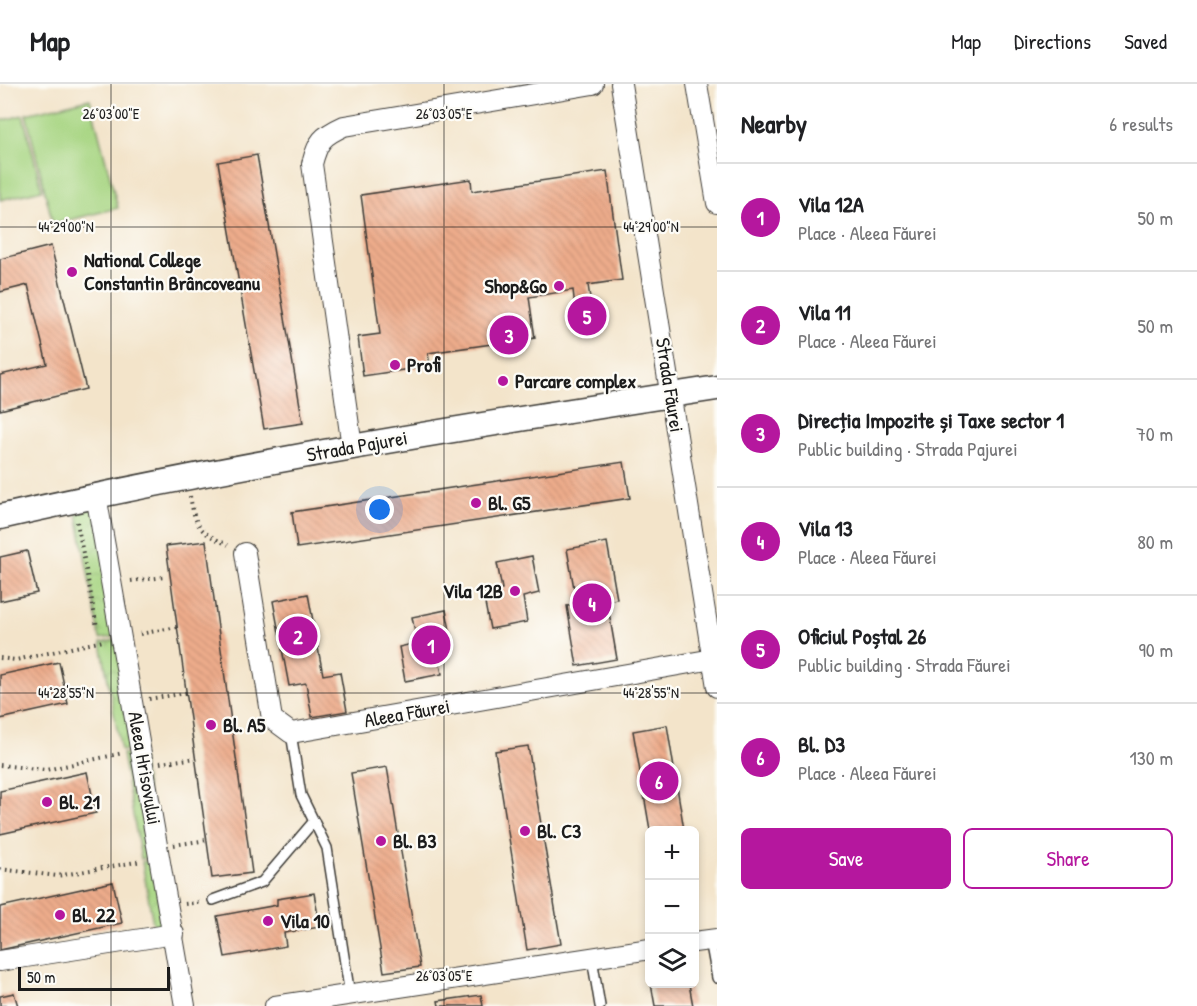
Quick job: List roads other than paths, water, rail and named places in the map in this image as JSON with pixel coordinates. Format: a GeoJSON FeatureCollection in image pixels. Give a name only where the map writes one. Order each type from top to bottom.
{"type":"FeatureCollection","features":[{"type":"Feature","properties":{"kind":"street"},"geometry":{"type":"LineString","coordinates":[[352,447],[312,164],[316,147],[326,134],[344,126],[593,84]]}},
{"type":"Feature","properties":{"kind":"street","name":"Strada Făurei"},"geometry":{"type":"LineString","coordinates":[[621,84],[717,687]]}},
{"type":"Feature","properties":{"kind":"street"},"geometry":{"type":"LineString","coordinates":[[697,84],[717,203]]}},
{"type":"Feature","properties":{"kind":"street","name":"Strada Pajurei"},"geometry":{"type":"LineString","coordinates":[[0,517],[96,495],[352,447],[717,388]]}},
{"type":"Feature","properties":{"kind":"street","name":"Aleea Hrisovului"},"geometry":{"type":"LineString","coordinates":[[96,495],[185,1006]]}},
{"type":"Feature","properties":{"kind":"street"},"geometry":{"type":"LineString","coordinates":[[245,554],[272,718],[291,733]]}},
{"type":"Feature","properties":{"kind":"street","name":"Aleea Făurei"},"geometry":{"type":"LineString","coordinates":[[291,733],[712,659]]}},
{"type":"Feature","properties":{"kind":"street"},"geometry":{"type":"LineString","coordinates":[[0,961],[174,934]]}},
{"type":"Feature","properties":{"kind":"street"},"geometry":{"type":"LineString","coordinates":[[275,1006],[350,995],[373,999],[645,950]]}},
{"type":"Feature","properties":{"kind":"lane"},"geometry":{"type":"LineString","coordinates":[[291,733],[301,795],[327,848],[350,995]]}},
{"type":"Feature","properties":{"kind":"lane"},"geometry":{"type":"LineString","coordinates":[[213,900],[262,882],[314,821]]}},
{"type":"Feature","properties":{"kind":"lane"},"geometry":{"type":"LineString","coordinates":[[707,940],[717,978]]}},
{"type":"Feature","properties":{"kind":"lane"},"geometry":{"type":"LineString","coordinates":[[592,958],[600,1006]]}},
{"type":"Feature","properties":{"kind":"place","name":"National College Constantin Brâncoveanu"},"geometry":{"type":"Point","coordinates":[72,272]}},
{"type":"Feature","properties":{"kind":"place","name":"Shop&Go"},"geometry":{"type":"Point","coordinates":[559,286]}},
{"type":"Feature","properties":{"kind":"place","name":"Oficiul Poștal 26"},"geometry":{"type":"Point","coordinates":[587,316]}},
{"type":"Feature","properties":{"kind":"place","name":"Direcția Impozite și Taxe sector 1"},"geometry":{"type":"Point","coordinates":[509,335]}},
{"type":"Feature","properties":{"kind":"place","name":"Profi"},"geometry":{"type":"Point","coordinates":[395,365]}},
{"type":"Feature","properties":{"kind":"place","name":"Parcare complex"},"geometry":{"type":"Point","coordinates":[503,381]}},
{"type":"Feature","properties":{"kind":"place","name":"Bl. G5"},"geometry":{"type":"Point","coordinates":[476,503]}},
{"type":"Feature","properties":{"kind":"place","name":"Vila 12B"},"geometry":{"type":"Point","coordinates":[515,591]}},
{"type":"Feature","properties":{"kind":"place","name":"Vila 13"},"geometry":{"type":"Point","coordinates":[592,603]}},
{"type":"Feature","properties":{"kind":"place","name":"Vila 11"},"geometry":{"type":"Point","coordinates":[298,636]}},
{"type":"Feature","properties":{"kind":"place","name":"Vila 12A"},"geometry":{"type":"Point","coordinates":[431,645]}},
{"type":"Feature","properties":{"kind":"place","name":"Bl. A5"},"geometry":{"type":"Point","coordinates":[211,725]}},
{"type":"Feature","properties":{"kind":"place","name":"Bl. D3"},"geometry":{"type":"Point","coordinates":[659,781]}},
{"type":"Feature","properties":{"kind":"place","name":"Bl. 21"},"geometry":{"type":"Point","coordinates":[47,802]}},
{"type":"Feature","properties":{"kind":"place","name":"Bl. C3"},"geometry":{"type":"Point","coordinates":[525,831]}},
{"type":"Feature","properties":{"kind":"place","name":"Bl. B3"},"geometry":{"type":"Point","coordinates":[381,841]}},
{"type":"Feature","properties":{"kind":"place","name":"Bl. 22"},"geometry":{"type":"Point","coordinates":[60,915]}},
{"type":"Feature","properties":{"kind":"place","name":"Vila 10"},"geometry":{"type":"Point","coordinates":[268,921]}}]}
